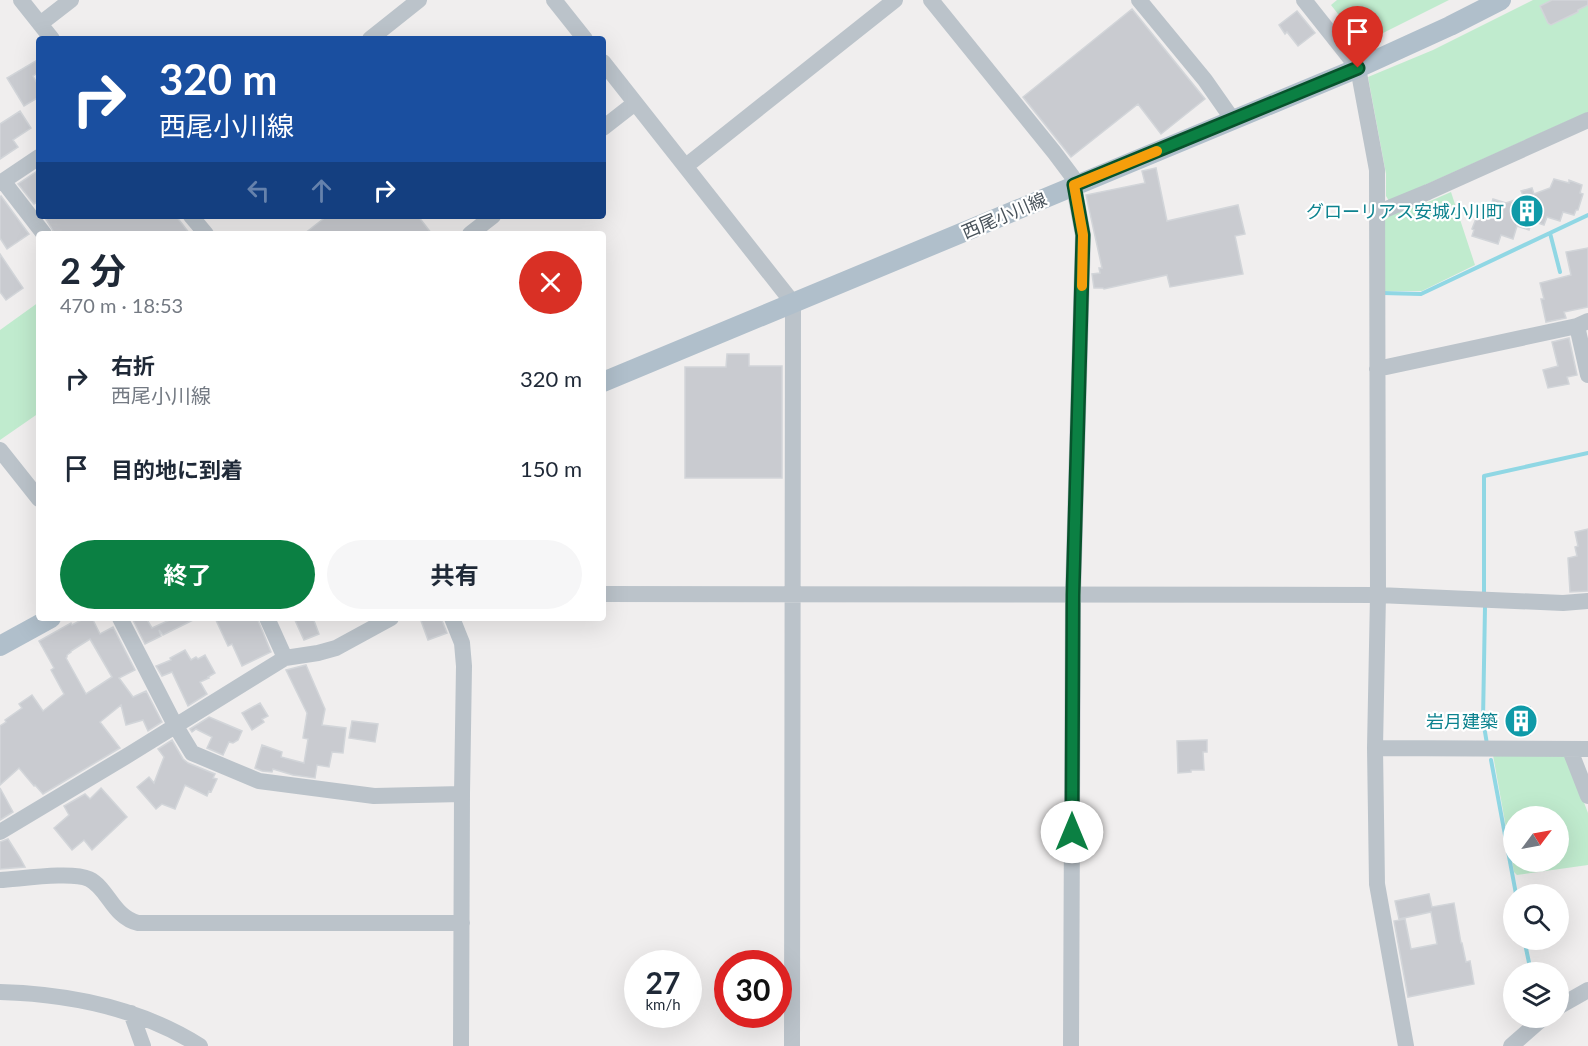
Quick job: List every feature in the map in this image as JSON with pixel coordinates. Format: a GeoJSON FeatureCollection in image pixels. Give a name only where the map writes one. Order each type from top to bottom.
{"type":"FeatureCollection","features":[{"type":"Feature","properties":{"kind":"main road","name":"西尾小川線"},"geometry":{"type":"LineString","coordinates":[[606,381],[1358,68],[1501,0]]}},
{"type":"Feature","properties":{"kind":"main road"},"geometry":{"type":"LineString","coordinates":[[0,646],[46,621]]}},
{"type":"Feature","properties":{"kind":"street"},"geometry":{"type":"LineString","coordinates":[[21,0],[50,36]]}},
{"type":"Feature","properties":{"kind":"street"},"geometry":{"type":"LineString","coordinates":[[40,24],[71,0]]}},
{"type":"Feature","properties":{"kind":"street"},"geometry":{"type":"LineString","coordinates":[[373,36],[419,0]]}},
{"type":"Feature","properties":{"kind":"street"},"geometry":{"type":"LineString","coordinates":[[554,0],[583,36]]}},
{"type":"Feature","properties":{"kind":"street"},"geometry":{"type":"LineString","coordinates":[[686,166],[895,0]]}},
{"type":"Feature","properties":{"kind":"street"},"geometry":{"type":"LineString","coordinates":[[931,0],[1072,176],[1083,235],[1073,595],[1071,1046]]}},
{"type":"Feature","properties":{"kind":"street"},"geometry":{"type":"LineString","coordinates":[[1139,0],[1205,80],[1233,120]]}},
{"type":"Feature","properties":{"kind":"street"},"geometry":{"type":"LineString","coordinates":[[1304,0],[1358,68],[1377,170],[1378,595],[1375,748],[1377,884],[1406,1046]]}},
{"type":"Feature","properties":{"kind":"street"},"geometry":{"type":"LineString","coordinates":[[606,66],[793,303],[792,1046]]}},
{"type":"Feature","properties":{"kind":"street"},"geometry":{"type":"LineString","coordinates":[[606,126],[635,103]]}},
{"type":"Feature","properties":{"kind":"street"},"geometry":{"type":"LineString","coordinates":[[1377,213],[1588,120]]}},
{"type":"Feature","properties":{"kind":"street"},"geometry":{"type":"LineString","coordinates":[[36,159],[2,182],[42,231]]}},
{"type":"Feature","properties":{"kind":"street"},"geometry":{"type":"LineString","coordinates":[[194,219],[204,231]]}},
{"type":"Feature","properties":{"kind":"street"},"geometry":{"type":"LineString","coordinates":[[474,231],[489,219]]}},
{"type":"Feature","properties":{"kind":"street"},"geometry":{"type":"LineString","coordinates":[[1377,369],[1582,324],[1588,375]]}},
{"type":"Feature","properties":{"kind":"street"},"geometry":{"type":"LineString","coordinates":[[0,450],[36,495]]}},
{"type":"Feature","properties":{"kind":"street"},"geometry":{"type":"LineString","coordinates":[[606,594],[1378,595],[1563,603],[1588,601]]}},
{"type":"Feature","properties":{"kind":"street"},"geometry":{"type":"LineString","coordinates":[[122,621],[175,725],[192,753],[259,781],[374,796],[462,794]]}},
{"type":"Feature","properties":{"kind":"street"},"geometry":{"type":"LineString","coordinates":[[268,621],[285,658]]}},
{"type":"Feature","properties":{"kind":"street"},"geometry":{"type":"LineString","coordinates":[[0,832],[285,658],[336,648],[386,621]]}},
{"type":"Feature","properties":{"kind":"street"},"geometry":{"type":"LineString","coordinates":[[453,621],[464,653],[461,1046]]}},
{"type":"Feature","properties":{"kind":"street"},"geometry":{"type":"LineString","coordinates":[[1375,748],[1588,750]]}},
{"type":"Feature","properties":{"kind":"street"},"geometry":{"type":"LineString","coordinates":[[1570,750],[1588,796]]}},
{"type":"Feature","properties":{"kind":"street"},"geometry":{"type":"LineString","coordinates":[[0,880],[65,876],[88,878],[96,884],[123,916],[138,923],[462,923]]}},
{"type":"Feature","properties":{"kind":"street"},"geometry":{"type":"LineString","coordinates":[[1569,1001],[1588,990]]}},
{"type":"Feature","properties":{"kind":"street"},"geometry":{"type":"LineString","coordinates":[[0,992],[60,997],[131,1013],[171,1030],[200,1046]]}},
{"type":"Feature","properties":{"kind":"street"},"geometry":{"type":"LineString","coordinates":[[131,1013],[143,1046]]}},
{"type":"Feature","properties":{"kind":"street"},"geometry":{"type":"LineString","coordinates":[[1511,1046],[1531,1028]]}},
{"type":"Feature","properties":{"kind":"green space"},"geometry":{"type":"Polygon","coordinates":[[[1337,0],[1449,0],[1365,42],[1359,41],[1331,5],[1337,0]]]}},
{"type":"Feature","properties":{"kind":"green space"},"geometry":{"type":"Polygon","coordinates":[[[1533,0],[1588,0],[1588,112],[1389,201],[1386,196],[1386,174],[1368,77],[1433,50],[1533,0]]]}},
{"type":"Feature","properties":{"kind":"green space"},"geometry":{"type":"Polygon","coordinates":[[[1451,192],[1475,265],[1422,291],[1385,291],[1385,217],[1451,192]]]}},
{"type":"Feature","properties":{"kind":"green space"},"geometry":{"type":"Polygon","coordinates":[[[36,304],[36,415],[0,440],[0,330],[36,304]]]}},
{"type":"Feature","properties":{"kind":"green space"},"geometry":{"type":"Polygon","coordinates":[[[1493,755],[1566,755],[1588,813],[1588,865],[1569,868],[1569,806],[1503,806],[1503,811],[1493,755]]]}},
{"type":"Feature","properties":{"kind":"green space"},"geometry":{"type":"Polygon","coordinates":[[[1514,872],[1538,872],[1517,875],[1514,872]]]}},
{"type":"Feature","properties":{"kind":"building"},"geometry":{"type":"Polygon","coordinates":[[[1552,0],[1588,0],[1588,5],[1551,25],[1540,6],[1552,0]]]}},
{"type":"Feature","properties":{"kind":"building"},"geometry":{"type":"Polygon","coordinates":[[[1132,9],[1205,99],[1161,134],[1138,104],[1071,157],[1023,97],[1132,9]]]}},
{"type":"Feature","properties":{"kind":"building"},"geometry":{"type":"Polygon","coordinates":[[[1297,11],[1315,33],[1298,46],[1279,25],[1297,11]]]}},
{"type":"Feature","properties":{"kind":"building"},"geometry":{"type":"Polygon","coordinates":[[[36,61],[36,74],[33,76],[36,82],[36,99],[24,106],[7,78],[36,61]]]}},
{"type":"Feature","properties":{"kind":"building"},"geometry":{"type":"Polygon","coordinates":[[[20,111],[31,128],[13,140],[18,147],[0,159],[0,124],[20,111]]]}},
{"type":"Feature","properties":{"kind":"building"},"geometry":{"type":"Polygon","coordinates":[[[1156,168],[1167,221],[1238,205],[1245,234],[1235,236],[1243,274],[1170,287],[1167,275],[1104,289],[1094,288],[1092,274],[1100,273],[1099,268],[1102,268],[1086,195],[1145,183],[1142,171],[1156,168]]]}},
{"type":"Feature","properties":{"kind":"building"},"geometry":{"type":"Polygon","coordinates":[[[36,172],[36,203],[34,204],[18,184],[36,172]]]}},
{"type":"Feature","properties":{"kind":"building","name":"グローリアス安城小川町"},"geometry":{"type":"Polygon","coordinates":[[[1554,179],[1569,183],[1569,180],[1582,185],[1580,193],[1583,194],[1574,215],[1563,212],[1560,221],[1547,217],[1544,225],[1532,221],[1529,230],[1517,226],[1513,239],[1501,235],[1498,244],[1472,236],[1474,230],[1472,229],[1481,206],[1490,209],[1493,199],[1506,203],[1524,197],[1521,191],[1532,188],[1534,194],[1550,188],[1554,179]]]}},
{"type":"Feature","properties":{"kind":"building"},"geometry":{"type":"Polygon","coordinates":[[[1,196],[29,234],[7,249],[0,238],[1,196]]]}},
{"type":"Feature","properties":{"kind":"building"},"geometry":{"type":"Polygon","coordinates":[[[46,219],[178,219],[188,231],[53,231],[46,219]]]}},
{"type":"Feature","properties":{"kind":"building"},"geometry":{"type":"Polygon","coordinates":[[[323,219],[420,219],[430,231],[308,231],[323,219]]]}},
{"type":"Feature","properties":{"kind":"building"},"geometry":{"type":"Polygon","coordinates":[[[1588,248],[1588,307],[1564,312],[1566,318],[1546,322],[1540,283],[1571,275],[1566,252],[1588,248]]]}},
{"type":"Feature","properties":{"kind":"building"},"geometry":{"type":"Polygon","coordinates":[[[0,254],[23,288],[6,300],[0,292],[0,254]]]}},
{"type":"Feature","properties":{"kind":"building"},"geometry":{"type":"Polygon","coordinates":[[[1569,338],[1577,375],[1567,377],[1569,384],[1548,388],[1543,370],[1558,366],[1552,342],[1569,338]]]}},
{"type":"Feature","properties":{"kind":"building"},"geometry":{"type":"Polygon","coordinates":[[[727,354],[749,354],[749,366],[782,366],[782,478],[685,478],[685,367],[726,367],[727,354]]]}},
{"type":"Feature","properties":{"kind":"building"},"geometry":{"type":"Polygon","coordinates":[[[1588,529],[1588,591],[1570,592],[1568,558],[1577,556],[1575,547],[1578,546],[1575,532],[1588,529]]]}},
{"type":"Feature","properties":{"kind":"building"},"geometry":{"type":"Polygon","coordinates":[[[79,621],[94,621],[100,634],[113,627],[135,670],[119,678],[133,697],[146,691],[162,722],[148,731],[143,720],[126,725],[121,705],[100,722],[120,748],[43,794],[19,768],[0,785],[0,726],[22,708],[19,704],[32,695],[43,711],[64,694],[51,670],[54,668],[39,641],[71,623],[72,625],[79,621]],[[90,639],[71,651],[66,658],[86,694],[112,677],[90,639]]]}},
{"type":"Feature","properties":{"kind":"building"},"geometry":{"type":"Polygon","coordinates":[[[134,621],[148,621],[152,628],[167,621],[191,621],[163,635],[159,630],[161,636],[145,644],[134,621]]]}},
{"type":"Feature","properties":{"kind":"building"},"geometry":{"type":"Polygon","coordinates":[[[216,621],[258,621],[271,652],[242,666],[232,644],[228,646],[216,621]]]}},
{"type":"Feature","properties":{"kind":"building"},"geometry":{"type":"Polygon","coordinates":[[[295,621],[314,621],[319,634],[304,640],[295,621]]]}},
{"type":"Feature","properties":{"kind":"building"},"geometry":{"type":"Polygon","coordinates":[[[421,621],[442,621],[447,633],[428,640],[421,621]]]}},
{"type":"Feature","properties":{"kind":"building"},"geometry":{"type":"Polygon","coordinates":[[[185,650],[191,660],[205,655],[215,673],[200,682],[207,694],[188,706],[172,672],[162,676],[156,666],[171,660],[170,658],[185,650]]]}},
{"type":"Feature","properties":{"kind":"building"},"geometry":{"type":"Polygon","coordinates":[[[306,665],[325,709],[322,725],[346,728],[343,753],[332,752],[329,767],[317,765],[315,778],[273,769],[272,772],[255,768],[262,745],[282,752],[281,757],[304,763],[308,739],[303,738],[307,713],[286,670],[306,665]]]}},
{"type":"Feature","properties":{"kind":"building"},"geometry":{"type":"Polygon","coordinates":[[[260,703],[268,716],[262,719],[264,722],[252,730],[242,713],[260,703]]]}},
{"type":"Feature","properties":{"kind":"building","name":"岩月建築"},"geometry":{"type":"Polygon","coordinates":[[[1512,707],[1530,707],[1530,735],[1512,735],[1512,707]]]}},
{"type":"Feature","properties":{"kind":"building"},"geometry":{"type":"Polygon","coordinates":[[[209,717],[242,731],[238,740],[233,743],[229,742],[223,755],[207,748],[212,737],[196,729],[192,732],[190,729],[209,717]]]}},
{"type":"Feature","properties":{"kind":"building"},"geometry":{"type":"Polygon","coordinates":[[[352,721],[378,724],[375,742],[349,738],[352,721]]]}},
{"type":"Feature","properties":{"kind":"building"},"geometry":{"type":"Polygon","coordinates":[[[172,740],[183,759],[215,774],[213,778],[217,779],[207,796],[185,785],[175,809],[162,804],[156,809],[137,787],[149,777],[154,783],[164,757],[158,749],[172,740]]]}},
{"type":"Feature","properties":{"kind":"building"},"geometry":{"type":"Polygon","coordinates":[[[1207,740],[1207,752],[1203,752],[1204,770],[1178,773],[1177,741],[1207,740]]]}},
{"type":"Feature","properties":{"kind":"building"},"geometry":{"type":"Polygon","coordinates":[[[0,788],[13,812],[0,820],[0,788]]]}},
{"type":"Feature","properties":{"kind":"building"},"geometry":{"type":"Polygon","coordinates":[[[101,788],[127,817],[92,850],[84,840],[72,850],[54,828],[69,815],[64,806],[85,794],[90,799],[101,788]]]}},
{"type":"Feature","properties":{"kind":"building"},"geometry":{"type":"Polygon","coordinates":[[[8,839],[25,867],[0,869],[0,842],[8,839]]]}},
{"type":"Feature","properties":{"kind":"building"},"geometry":{"type":"Polygon","coordinates":[[[1429,894],[1432,907],[1454,903],[1461,943],[1466,962],[1470,961],[1474,984],[1408,997],[1394,921],[1405,919],[1411,949],[1437,944],[1431,912],[1399,919],[1395,901],[1429,894]]]}},
{"type":"Feature","properties":{"kind":"waterway"},"geometry":{"type":"LineString","coordinates":[[1383,293],[1421,294],[1588,215]]}},
{"type":"Feature","properties":{"kind":"waterway"},"geometry":{"type":"LineString","coordinates":[[1550,233],[1560,272]]}},
{"type":"Feature","properties":{"kind":"waterway"},"geometry":{"type":"LineString","coordinates":[[1484,595],[1484,476],[1588,453]]}},
{"type":"Feature","properties":{"kind":"waterway"},"geometry":{"type":"LineString","coordinates":[[1485,607],[1483,720],[1487,744]]}},
{"type":"Feature","properties":{"kind":"waterway"},"geometry":{"type":"LineString","coordinates":[[1491,760],[1514,884]]}},
{"type":"Feature","properties":{"kind":"waterway"},"geometry":{"type":"LineString","coordinates":[[1526,950],[1529,962]]}},
{"type":"Feature","properties":{"kind":"slow traffic"},"geometry":{"type":"LineString","coordinates":[[1082,286],[1083,235],[1074,185],[1157,151]]}},
{"type":"Feature","properties":{"kind":"place","name":"グローリアス安城小川町"},"geometry":{"type":"Point","coordinates":[1527,211]}},
{"type":"Feature","properties":{"kind":"place","name":"岩月建築"},"geometry":{"type":"Point","coordinates":[1521,721]}},
{"type":"Feature","properties":{"kind":"route"},"geometry":{"type":"LineString","coordinates":[[1072,832],[1073,595],[1083,235],[1074,185],[1358,68]]}}]}
